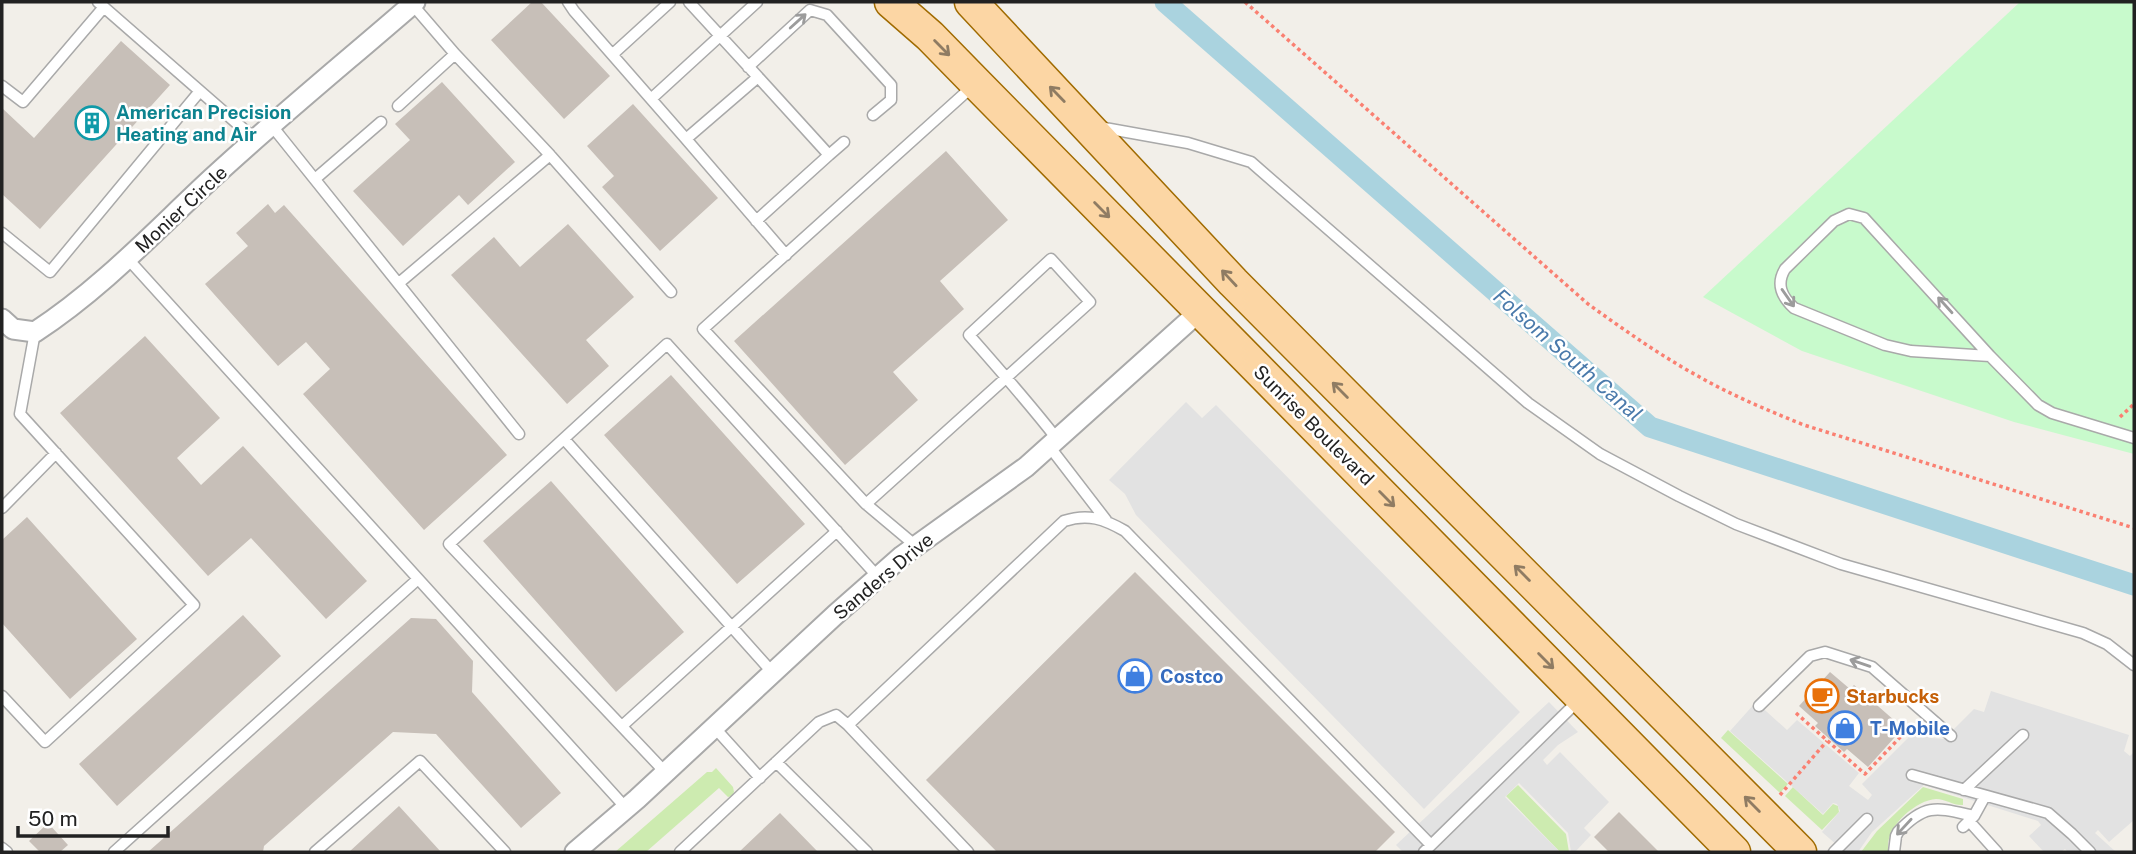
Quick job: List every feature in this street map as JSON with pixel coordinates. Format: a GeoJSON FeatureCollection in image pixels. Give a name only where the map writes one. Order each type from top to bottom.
{"type":"FeatureCollection","features":[{"type":"Feature","properties":{"kind":"main road","name":"Sunrise Boulevard"},"geometry":{"type":"LineString","coordinates":[[891,2],[930,36],[1734,852]]}},
{"type":"Feature","properties":{"kind":"main road"},"geometry":{"type":"LineString","coordinates":[[971,2],[1233,282],[1800,852]]}},
{"type":"Feature","properties":{"kind":"main road"},"geometry":{"type":"LineString","coordinates":[[1201,310],[1226,307],[1239,313],[1270,342],[1311,361]]}},
{"type":"Feature","properties":{"kind":"street","name":"Monier Circle"},"geometry":{"type":"LineString","coordinates":[[35,332],[68,310],[128,259],[212,178],[414,3]]}},
{"type":"Feature","properties":{"kind":"street","name":"Sanders Drive"},"geometry":{"type":"LineString","coordinates":[[575,852],[878,577],[916,546],[1026,467],[1201,310]]}},
{"type":"Feature","properties":{"kind":"street"},"geometry":{"type":"LineString","coordinates":[[2,319],[13,329],[35,332]]}},
{"type":"Feature","properties":{"kind":"lane"},"geometry":{"type":"LineString","coordinates":[[568,2],[786,255]]}},
{"type":"Feature","properties":{"kind":"lane"},"geometry":{"type":"LineString","coordinates":[[612,54],[670,2]]}},
{"type":"Feature","properties":{"kind":"lane"},"geometry":{"type":"LineString","coordinates":[[689,2],[829,155]]}},
{"type":"Feature","properties":{"kind":"lane"},"geometry":{"type":"LineString","coordinates":[[652,99],[757,2]]}},
{"type":"Feature","properties":{"kind":"lane"},"geometry":{"type":"LineString","coordinates":[[414,3],[456,54],[671,292]]}},
{"type":"Feature","properties":{"kind":"lane"},"geometry":{"type":"LineString","coordinates":[[2,86],[23,102],[101,4],[256,140]]}},
{"type":"Feature","properties":{"kind":"lane"},"geometry":{"type":"LineString","coordinates":[[748,67],[810,10],[827,15],[891,85],[891,100],[873,115]]}},
{"type":"Feature","properties":{"kind":"lane"},"geometry":{"type":"LineString","coordinates":[[398,106],[456,54]]}},
{"type":"Feature","properties":{"kind":"lane"},"geometry":{"type":"LineString","coordinates":[[686,139],[758,77]]}},
{"type":"Feature","properties":{"kind":"lane"},"geometry":{"type":"LineString","coordinates":[[916,546],[866,504],[704,329],[976,83]]}},
{"type":"Feature","properties":{"kind":"lane"},"geometry":{"type":"LineString","coordinates":[[2,233],[50,272],[200,91]]}},
{"type":"Feature","properties":{"kind":"lane"},"geometry":{"type":"LineString","coordinates":[[315,179],[381,122]]}},
{"type":"Feature","properties":{"kind":"lane"},"geometry":{"type":"LineString","coordinates":[[1087,125],[1188,143],[1251,162],[1528,403],[1600,454],[1679,496],[1736,524],[1841,564],[2082,633],[2107,644],[2134,665]]}},
{"type":"Feature","properties":{"kind":"lane"},"geometry":{"type":"LineString","coordinates":[[272,126],[519,434]]}},
{"type":"Feature","properties":{"kind":"lane"},"geometry":{"type":"LineString","coordinates":[[756,221],[844,142]]}},
{"type":"Feature","properties":{"kind":"lane"},"geometry":{"type":"LineString","coordinates":[[399,283],[550,155]]}},
{"type":"Feature","properties":{"kind":"lane"},"geometry":{"type":"LineString","coordinates":[[1990,356],[1910,351],[1885,345],[1794,308],[1783,296],[1780,278],[1785,269],[1834,221],[1849,214],[1864,218],[1990,356],[2045,410],[2134,438]]}},
{"type":"Feature","properties":{"kind":"lane"},"geometry":{"type":"LineString","coordinates":[[128,259],[626,808]]}},
{"type":"Feature","properties":{"kind":"lane"},"geometry":{"type":"LineString","coordinates":[[866,504],[1007,379],[1090,302],[1051,259],[969,334],[1007,379],[1107,520]]}},
{"type":"Feature","properties":{"kind":"lane"},"geometry":{"type":"LineString","coordinates":[[2,696],[45,742],[194,605],[20,414],[35,332]]}},
{"type":"Feature","properties":{"kind":"lane"},"geometry":{"type":"LineString","coordinates":[[665,772],[449,544],[667,344],[878,577]]}},
{"type":"Feature","properties":{"kind":"lane"},"geometry":{"type":"LineString","coordinates":[[564,439],[773,673]]}},
{"type":"Feature","properties":{"kind":"lane"},"geometry":{"type":"LineString","coordinates":[[2,508],[56,453]]}},
{"type":"Feature","properties":{"kind":"lane"},"geometry":{"type":"LineString","coordinates":[[848,725],[1064,521],[1079,516],[1107,520],[1125,531],[1427,849],[1582,697]]}},
{"type":"Feature","properties":{"kind":"lane"},"geometry":{"type":"LineString","coordinates":[[622,726],[836,531]]}},
{"type":"Feature","properties":{"kind":"lane"},"geometry":{"type":"LineString","coordinates":[[114,852],[418,579]]}},
{"type":"Feature","properties":{"kind":"lane"},"geometry":{"type":"LineString","coordinates":[[1759,706],[1810,656],[1825,652],[1872,667],[1951,736]]}},
{"type":"Feature","properties":{"kind":"lane"},"geometry":{"type":"LineString","coordinates":[[680,852],[819,722],[836,715],[968,852]]}},
{"type":"Feature","properties":{"kind":"lane"},"geometry":{"type":"LineString","coordinates":[[714,727],[760,778]]}},
{"type":"Feature","properties":{"kind":"lane"},"geometry":{"type":"LineString","coordinates":[[1964,790],[2022,735]]}},
{"type":"Feature","properties":{"kind":"lane"},"geometry":{"type":"LineString","coordinates":[[315,852],[420,761],[505,852]]}},
{"type":"Feature","properties":{"kind":"lane"},"geometry":{"type":"LineString","coordinates":[[776,762],[867,852]]}},
{"type":"Feature","properties":{"kind":"lane"},"geometry":{"type":"LineString","coordinates":[[1912,775],[2048,813],[2090,852]]}},
{"type":"Feature","properties":{"kind":"lane"},"geometry":{"type":"LineString","coordinates":[[1969,821],[1985,796]]}},
{"type":"Feature","properties":{"kind":"lane"},"geometry":{"type":"LineString","coordinates":[[1894,852],[1895,836],[1898,832],[1924,810],[1943,809],[1969,821],[1997,852]]}},
{"type":"Feature","properties":{"kind":"lane"},"geometry":{"type":"LineString","coordinates":[[1834,852],[1867,819]]}},
{"type":"Feature","properties":{"kind":"lane"},"geometry":{"type":"LineString","coordinates":[[2,848],[7,852]]}},
{"type":"Feature","properties":{"kind":"path"},"geometry":{"type":"LineString","coordinates":[[1245,2],[1588,303],[1643,343],[1697,375],[1752,403],[1861,445],[2134,528]]}},
{"type":"Feature","properties":{"kind":"path"},"geometry":{"type":"LineString","coordinates":[[2120,417],[2134,404]]}},
{"type":"Feature","properties":{"kind":"path"},"geometry":{"type":"LineString","coordinates":[[1796,713],[1865,774],[1909,728]]}},
{"type":"Feature","properties":{"kind":"path"},"geometry":{"type":"LineString","coordinates":[[1780,795],[1827,741]]}},
{"type":"Feature","properties":{"kind":"green space"},"geometry":{"type":"Polygon","coordinates":[[[2020,2],[2134,2],[2134,454],[2014,422],[1802,351],[1703,297],[2020,2]]]}},
{"type":"Feature","properties":{"kind":"green space"},"geometry":{"type":"Polygon","coordinates":[[[1728,730],[1788,784],[1780,793],[1721,738],[1728,730]]]}},
{"type":"Feature","properties":{"kind":"green space"},"geometry":{"type":"Polygon","coordinates":[[[716,768],[733,787],[732,796],[728,797],[719,788],[646,852],[615,852],[707,772],[716,768]]]}},
{"type":"Feature","properties":{"kind":"green space"},"geometry":{"type":"Polygon","coordinates":[[[1518,785],[1566,834],[1569,852],[1560,852],[1506,796],[1518,785]]]}},
{"type":"Feature","properties":{"kind":"green space"},"geometry":{"type":"Polygon","coordinates":[[[1793,787],[1823,815],[1833,804],[1838,806],[1839,812],[1822,830],[1785,796],[1793,787]]]}},
{"type":"Feature","properties":{"kind":"green space"},"geometry":{"type":"Polygon","coordinates":[[[1923,787],[1963,799],[1963,805],[1936,799],[1919,805],[1910,810],[1895,826],[1888,843],[1889,852],[1861,852],[1877,831],[1923,787]]]}},
{"type":"Feature","properties":{"kind":"shaded area"},"geometry":{"type":"Polygon","coordinates":[[[1186,402],[1202,418],[1216,405],[1520,712],[1424,809],[1136,515],[1125,494],[1109,480],[1186,402]]]}},
{"type":"Feature","properties":{"kind":"shaded area"},"geometry":{"type":"Polygon","coordinates":[[[1991,691],[2129,735],[2124,751],[2130,756],[2134,752],[2134,820],[2109,842],[2098,830],[2095,833],[2116,852],[2068,852],[2065,849],[2061,852],[2044,852],[2029,836],[2041,825],[2038,821],[1924,785],[1872,832],[1858,852],[1845,852],[1822,832],[1840,811],[1837,804],[1833,803],[1823,814],[1730,731],[1756,702],[1787,730],[1797,720],[1859,773],[1849,786],[1868,800],[1872,795],[1862,784],[1920,726],[1931,738],[1944,739],[1974,709],[1984,712],[1991,691]]]}},
{"type":"Feature","properties":{"kind":"shaded area"},"geometry":{"type":"Polygon","coordinates":[[[1549,702],[1578,732],[1558,745],[1543,760],[1547,765],[1560,752],[1609,802],[1584,828],[1591,835],[1575,852],[1571,852],[1568,833],[1519,783],[1505,797],[1560,852],[1403,852],[1396,845],[1549,702]]]}},
{"type":"Feature","properties":{"kind":"building"},"geometry":{"type":"Polygon","coordinates":[[[532,2],[541,2],[610,76],[564,119],[491,40],[532,2]]]}},
{"type":"Feature","properties":{"kind":"building","name":"American Precision Heating and Air"},"geometry":{"type":"Polygon","coordinates":[[[121,41],[170,85],[40,229],[2,194],[2,108],[34,138],[121,41]]]}},
{"type":"Feature","properties":{"kind":"building"},"geometry":{"type":"Polygon","coordinates":[[[442,82],[515,162],[468,205],[459,195],[403,246],[353,191],[410,140],[395,124],[442,82]]]}},
{"type":"Feature","properties":{"kind":"building"},"geometry":{"type":"Polygon","coordinates":[[[633,104],[718,198],[660,251],[602,187],[614,176],[587,146],[633,104]]]}},
{"type":"Feature","properties":{"kind":"building"},"geometry":{"type":"Polygon","coordinates":[[[946,151],[1008,220],[940,281],[964,309],[893,372],[918,400],[845,465],[734,341],[946,151]]]}},
{"type":"Feature","properties":{"kind":"building"},"geometry":{"type":"Polygon","coordinates":[[[268,204],[275,213],[284,205],[507,455],[424,530],[303,394],[330,369],[306,342],[278,366],[205,284],[248,246],[236,233],[268,204]]]}},
{"type":"Feature","properties":{"kind":"building"},"geometry":{"type":"Polygon","coordinates":[[[568,224],[634,297],[586,340],[609,366],[567,404],[451,275],[494,237],[520,267],[568,224]]]}},
{"type":"Feature","properties":{"kind":"building"},"geometry":{"type":"Polygon","coordinates":[[[145,336],[220,418],[177,458],[201,485],[243,446],[367,581],[326,619],[251,538],[208,576],[60,413],[145,336]]]}},
{"type":"Feature","properties":{"kind":"building"},"geometry":{"type":"Polygon","coordinates":[[[671,375],[805,524],[737,584],[604,435],[671,375]]]}},
{"type":"Feature","properties":{"kind":"building"},"geometry":{"type":"Polygon","coordinates":[[[551,481],[684,632],[616,692],[483,541],[551,481]]]}},
{"type":"Feature","properties":{"kind":"building"},"geometry":{"type":"Polygon","coordinates":[[[27,517],[137,639],[70,699],[2,623],[2,540],[27,517]]]}},
{"type":"Feature","properties":{"kind":"building","name":"Costco"},"geometry":{"type":"Polygon","coordinates":[[[1135,572],[1395,832],[1375,852],[997,852],[926,780],[1135,572]]]}},
{"type":"Feature","properties":{"kind":"building"},"geometry":{"type":"Polygon","coordinates":[[[243,615],[281,656],[117,806],[79,764],[243,615]]]}},
{"type":"Feature","properties":{"kind":"building"},"geometry":{"type":"Polygon","coordinates":[[[411,618],[436,619],[473,661],[472,692],[561,793],[521,828],[436,734],[393,732],[264,846],[263,852],[148,852],[411,618]]]}},
{"type":"Feature","properties":{"kind":"building"},"geometry":{"type":"Polygon","coordinates":[[[1830,672],[1850,689],[1854,685],[1903,728],[1868,767],[1847,749],[1844,752],[1815,726],[1818,723],[1799,706],[1830,672]]]}},
{"type":"Feature","properties":{"kind":"building"},"geometry":{"type":"Polygon","coordinates":[[[399,806],[441,852],[349,852],[399,806]]]}},
{"type":"Feature","properties":{"kind":"building"},"geometry":{"type":"Polygon","coordinates":[[[1619,812],[1659,852],[1609,852],[1594,837],[1619,812]]]}},
{"type":"Feature","properties":{"kind":"building"},"geometry":{"type":"Polygon","coordinates":[[[780,813],[818,852],[739,852],[780,813]]]}},
{"type":"Feature","properties":{"kind":"building"},"geometry":{"type":"Polygon","coordinates":[[[48,823],[68,845],[60,852],[40,852],[29,841],[48,823]]]}},
{"type":"Feature","properties":{"kind":"waterway","name":"Folsom South Canal"},"geometry":{"type":"LineString","coordinates":[[1165,2],[1650,427],[2134,585]]}},
{"type":"Feature","properties":{"kind":"place","name":"American Precision Heating and Air"},"geometry":{"type":"Point","coordinates":[92,123]}},
{"type":"Feature","properties":{"kind":"place","name":"Costco"},"geometry":{"type":"Point","coordinates":[1135,676]}},
{"type":"Feature","properties":{"kind":"place","name":"Starbucks"},"geometry":{"type":"Point","coordinates":[1822,696]}},
{"type":"Feature","properties":{"kind":"place","name":"T-Mobile"},"geometry":{"type":"Point","coordinates":[1845,728]}}]}
